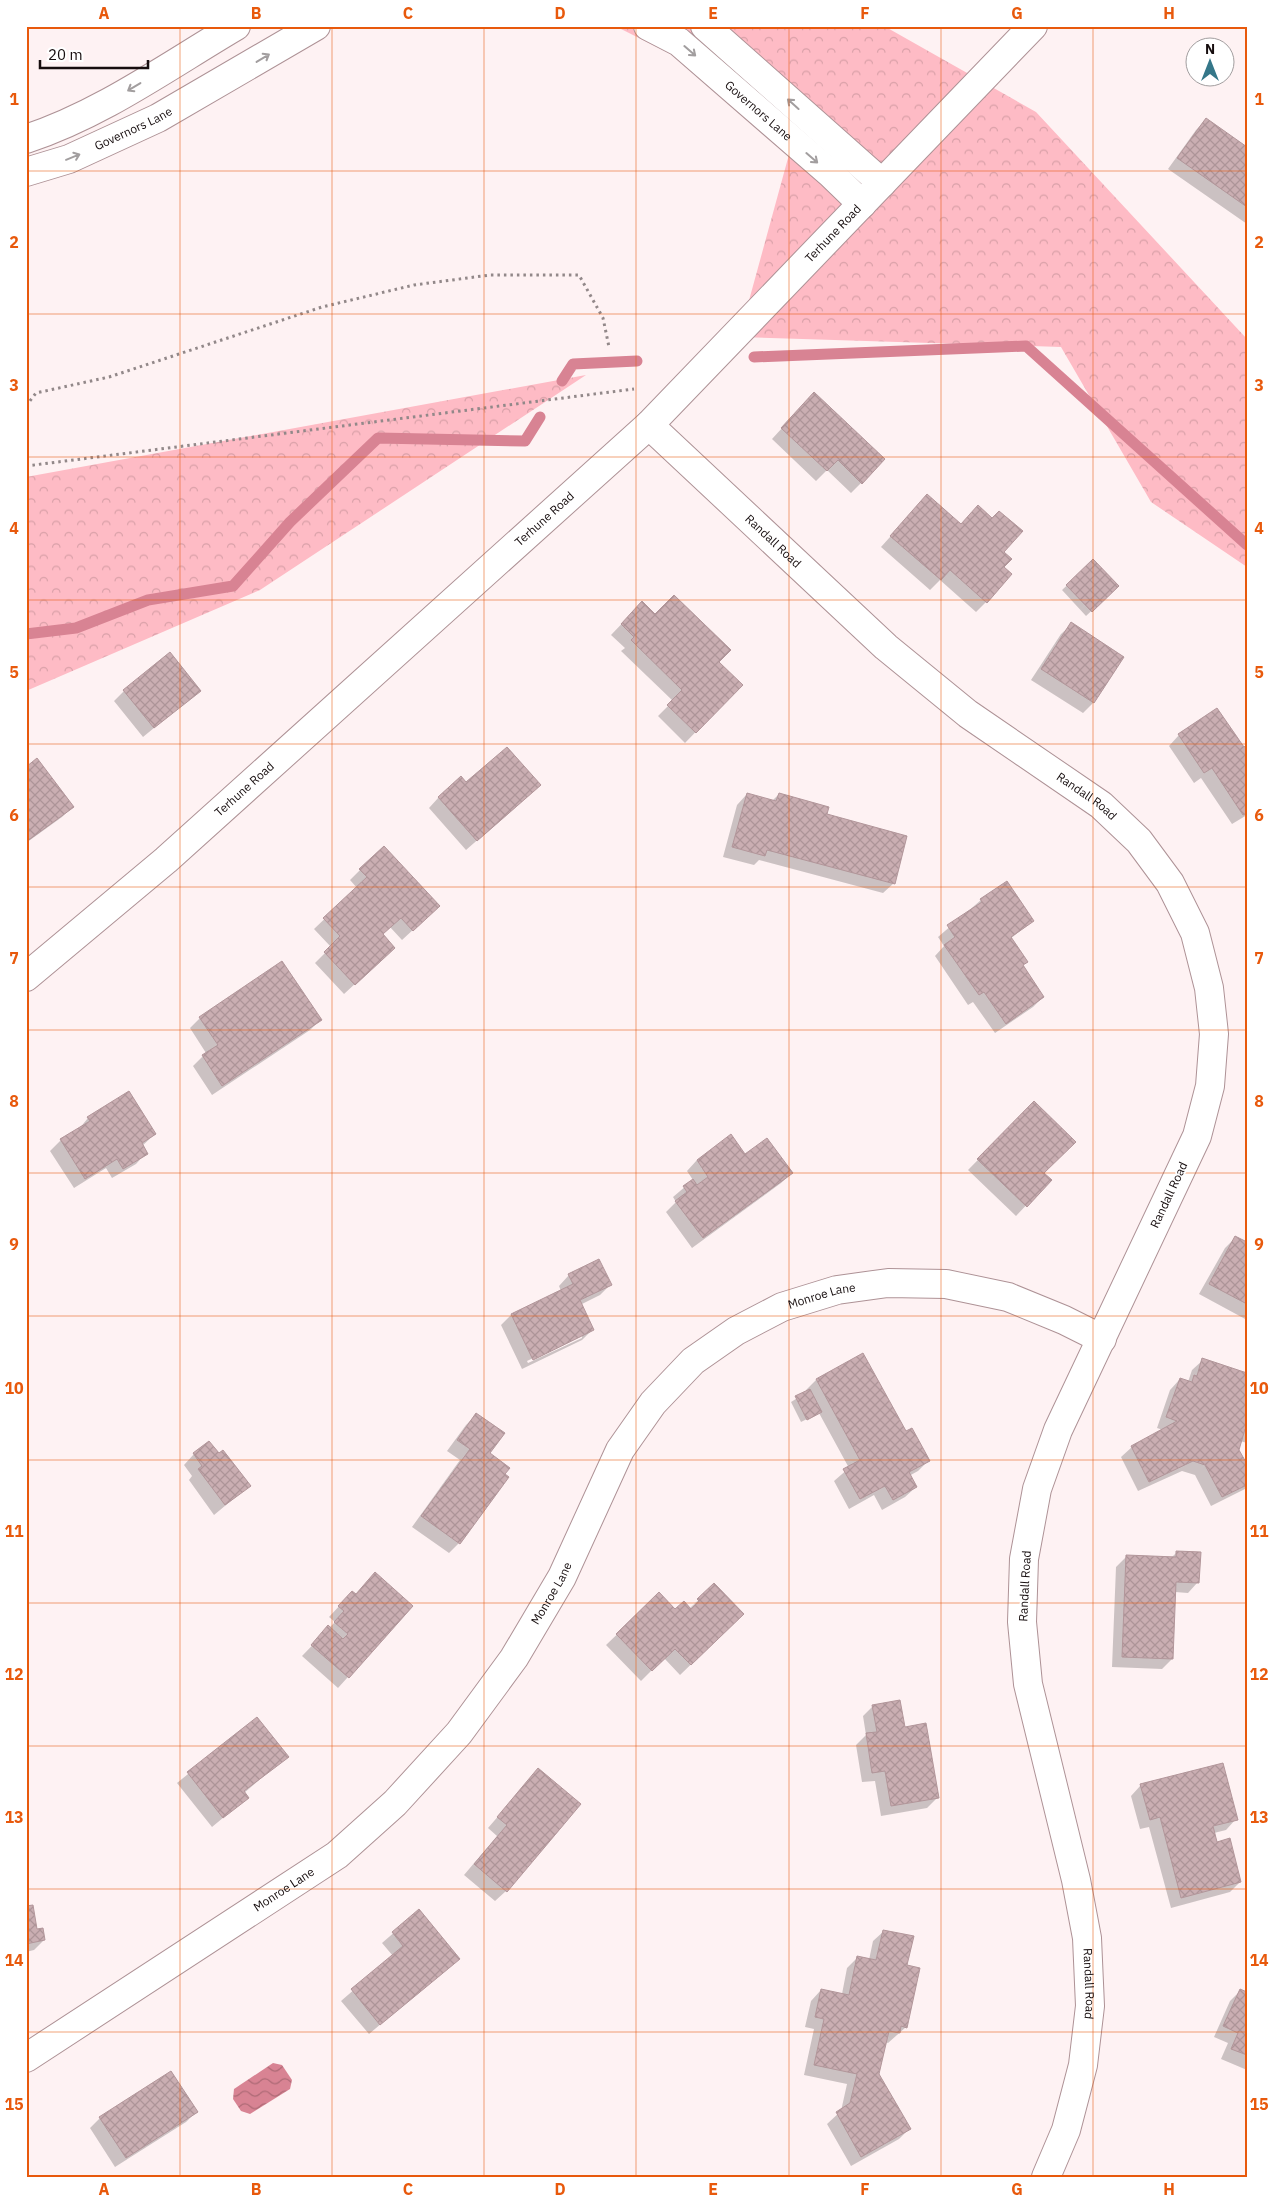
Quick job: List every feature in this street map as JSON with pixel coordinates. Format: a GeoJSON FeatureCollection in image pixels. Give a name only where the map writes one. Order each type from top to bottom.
{"type":"FeatureCollection","features":[{"type":"Feature","properties":{"kind":"street"},"geometry":{"type":"LineString","coordinates":[[26,139],[48,132],[100,108],[204,34],[236,26]]}},
{"type":"Feature","properties":{"kind":"street","name":"Governors Lane"},"geometry":{"type":"LineString","coordinates":[[26,172],[69,159],[158,118],[316,26]]}},
{"type":"Feature","properties":{"kind":"street","name":"Governors Lane"},"geometry":{"type":"LineString","coordinates":[[648,26],[679,42],[831,174],[862,204]]}},
{"type":"Feature","properties":{"kind":"street"},"geometry":{"type":"LineString","coordinates":[[705,26],[882,183]]}},
{"type":"Feature","properties":{"kind":"street","name":"Terhune Road"},"geometry":{"type":"LineString","coordinates":[[26,978],[166,860],[648,425],[1033,26]]}},
{"type":"Feature","properties":{"kind":"street"},"geometry":{"type":"LineString","coordinates":[[204,34],[236,74]]}},
{"type":"Feature","properties":{"kind":"street","name":"Randall Road"},"geometry":{"type":"LineString","coordinates":[[648,425],[886,647],[968,714],[1101,806],[1138,841],[1170,882],[1195,933],[1209,988],[1214,1034],[1210,1086],[1198,1136],[1055,1438],[1037,1489],[1024,1559],[1022,1622],[1028,1684],[1076,1880],[1087,1938],[1090,2006],[1083,2065],[1066,2130],[1046,2177]]}},
{"type":"Feature","properties":{"kind":"street","name":"Monroe Lane"},"geometry":{"type":"LineString","coordinates":[[26,2058],[337,1855],[395,1802],[459,1733],[514,1658],[562,1577],[620,1450],[653,1402],[693,1361],[736,1331],[782,1307],[837,1290],[888,1282],[937,1284],[1008,1297],[1064,1320],[1102,1339]]}},
{"type":"Feature","properties":{"kind":"path"},"geometry":{"type":"LineString","coordinates":[[26,406],[36,393],[109,377],[322,307],[414,286],[490,275],[579,275],[603,318],[609,347]]}},
{"type":"Feature","properties":{"kind":"path"},"geometry":{"type":"LineString","coordinates":[[26,466],[634,389]]}},
{"type":"Feature","properties":{"kind":"green space"},"geometry":{"type":"Polygon","coordinates":[[[615,26],[884,26],[1036,112],[1247,339],[1247,567],[1151,502],[1061,347],[739,337],[799,118],[615,26]]]}},
{"type":"Feature","properties":{"kind":"green space"},"geometry":{"type":"Polygon","coordinates":[[[586,375],[260,590],[26,691],[26,477],[586,375]]]}},
{"type":"Feature","properties":{"kind":"water"},"geometry":{"type":"Polygon","coordinates":[[[273,2063],[282,2065],[292,2080],[290,2089],[250,2114],[241,2111],[233,2099],[234,2089],[273,2063]]]}},
{"type":"Feature","properties":{"kind":"building"},"geometry":{"type":"Polygon","coordinates":[[[1206,118],[1247,147],[1247,207],[1177,158],[1206,118]]]}},
{"type":"Feature","properties":{"kind":"building"},"geometry":{"type":"Polygon","coordinates":[[[814,392],[885,459],[862,484],[838,460],[827,471],[781,428],[814,392]]]}},
{"type":"Feature","properties":{"kind":"building"},"geometry":{"type":"Polygon","coordinates":[[[927,494],[961,524],[978,505],[992,518],[999,511],[1023,531],[1004,552],[1012,559],[1004,567],[1012,574],[987,603],[950,570],[941,580],[890,536],[927,494]]]}},
{"type":"Feature","properties":{"kind":"building"},"geometry":{"type":"Polygon","coordinates":[[[1093,559],[1119,586],[1092,612],[1066,585],[1093,559]]]}},
{"type":"Feature","properties":{"kind":"building"},"geometry":{"type":"Polygon","coordinates":[[[674,595],[731,650],[719,662],[743,685],[696,733],[667,705],[682,690],[631,640],[634,637],[621,624],[642,601],[655,614],[674,595]]]}},
{"type":"Feature","properties":{"kind":"building"},"geometry":{"type":"Polygon","coordinates":[[[1071,622],[1124,657],[1094,703],[1041,669],[1071,622]]]}},
{"type":"Feature","properties":{"kind":"building"},"geometry":{"type":"Polygon","coordinates":[[[170,652],[201,691],[154,728],[123,690],[170,652]]]}},
{"type":"Feature","properties":{"kind":"building"},"geometry":{"type":"Polygon","coordinates":[[[1217,708],[1244,747],[1247,745],[1247,813],[1243,815],[1212,768],[1204,773],[1178,734],[1217,708]]]}},
{"type":"Feature","properties":{"kind":"building"},"geometry":{"type":"Polygon","coordinates":[[[507,747],[541,785],[477,841],[438,797],[461,776],[466,782],[507,747]]]}},
{"type":"Feature","properties":{"kind":"building"},"geometry":{"type":"Polygon","coordinates":[[[37,758],[74,807],[26,842],[26,767],[37,758]]]}},
{"type":"Feature","properties":{"kind":"building"},"geometry":{"type":"Polygon","coordinates":[[[747,793],[776,801],[779,793],[829,807],[827,814],[907,836],[895,884],[767,850],[765,856],[732,847],[747,793]]]}},
{"type":"Feature","properties":{"kind":"building"},"geometry":{"type":"Polygon","coordinates":[[[384,846],[440,906],[413,931],[401,918],[383,934],[395,948],[355,985],[324,952],[340,936],[323,918],[367,877],[359,869],[384,846]]]}},
{"type":"Feature","properties":{"kind":"building"},"geometry":{"type":"Polygon","coordinates":[[[1007,881],[1034,921],[1011,937],[1028,962],[1023,965],[1044,997],[1006,1024],[984,992],[979,995],[944,945],[955,937],[947,925],[982,902],[980,899],[1007,881]]]}},
{"type":"Feature","properties":{"kind":"building"},"geometry":{"type":"Polygon","coordinates":[[[282,961],[322,1020],[222,1086],[202,1055],[218,1045],[199,1017],[282,961]]]}},
{"type":"Feature","properties":{"kind":"building"},"geometry":{"type":"Polygon","coordinates":[[[129,1091],[156,1134],[142,1143],[148,1154],[123,1169],[117,1159],[85,1179],[60,1139],[90,1121],[87,1117],[129,1091]]]}},
{"type":"Feature","properties":{"kind":"building"},"geometry":{"type":"Polygon","coordinates":[[[1034,1101],[1076,1142],[1044,1173],[1052,1180],[1027,1207],[977,1159],[1034,1101]]]}},
{"type":"Feature","properties":{"kind":"building"},"geometry":{"type":"Polygon","coordinates":[[[731,1134],[745,1154],[767,1138],[793,1173],[703,1238],[675,1201],[687,1192],[683,1186],[693,1179],[697,1185],[708,1177],[697,1160],[731,1134]]]}},
{"type":"Feature","properties":{"kind":"building"},"geometry":{"type":"Polygon","coordinates":[[[1235,1236],[1247,1242],[1247,1304],[1209,1284],[1235,1236]]]}},
{"type":"Feature","properties":{"kind":"building"},"geometry":{"type":"Polygon","coordinates":[[[599,1259],[612,1285],[580,1300],[594,1330],[533,1360],[511,1314],[573,1284],[568,1274],[599,1259]]]}},
{"type":"Feature","properties":{"kind":"building"},"geometry":{"type":"Polygon","coordinates":[[[863,1353],[906,1431],[912,1428],[930,1461],[909,1472],[917,1487],[893,1500],[885,1486],[860,1499],[843,1469],[860,1460],[816,1379],[863,1353]]]}},
{"type":"Feature","properties":{"kind":"building"},"geometry":{"type":"Polygon","coordinates":[[[1202,1358],[1247,1373],[1247,1429],[1245,1429],[1239,1450],[1247,1464],[1247,1485],[1222,1497],[1205,1465],[1193,1461],[1149,1482],[1131,1446],[1177,1421],[1166,1417],[1180,1378],[1192,1382],[1194,1375],[1197,1376],[1202,1358]]]}},
{"type":"Feature","properties":{"kind":"building"},"geometry":{"type":"Polygon","coordinates":[[[810,1389],[822,1412],[807,1420],[795,1396],[810,1389]]]}},
{"type":"Feature","properties":{"kind":"building"},"geometry":{"type":"Polygon","coordinates":[[[476,1413],[505,1433],[490,1453],[510,1468],[505,1474],[509,1477],[460,1544],[421,1516],[470,1449],[457,1440],[476,1413]]]}},
{"type":"Feature","properties":{"kind":"building"},"geometry":{"type":"Polygon","coordinates":[[[209,1441],[219,1453],[223,1450],[251,1486],[225,1505],[198,1469],[202,1466],[193,1453],[209,1441]]]}},
{"type":"Feature","properties":{"kind":"building"},"geometry":{"type":"Polygon","coordinates":[[[1176,1551],[1201,1552],[1199,1583],[1176,1582],[1173,1659],[1122,1657],[1126,1555],[1176,1557],[1176,1551]]]}},
{"type":"Feature","properties":{"kind":"building"},"geometry":{"type":"Polygon","coordinates":[[[375,1572],[413,1606],[349,1678],[311,1645],[328,1625],[343,1639],[348,1634],[334,1622],[344,1611],[338,1606],[352,1591],[356,1594],[375,1572]]]}},
{"type":"Feature","properties":{"kind":"building"},"geometry":{"type":"Polygon","coordinates":[[[714,1583],[744,1614],[691,1665],[675,1649],[652,1671],[616,1634],[659,1592],[675,1609],[684,1601],[691,1609],[699,1601],[697,1599],[714,1583]]]}},
{"type":"Feature","properties":{"kind":"building"},"geometry":{"type":"Polygon","coordinates":[[[900,1700],[905,1727],[926,1723],[939,1798],[891,1806],[885,1771],[872,1773],[866,1733],[877,1732],[872,1705],[900,1700]]]}},
{"type":"Feature","properties":{"kind":"building"},"geometry":{"type":"Polygon","coordinates":[[[257,1717],[289,1757],[244,1791],[249,1798],[223,1818],[187,1772],[257,1717]]]}},
{"type":"Feature","properties":{"kind":"building"},"geometry":{"type":"Polygon","coordinates":[[[1223,1763],[1238,1820],[1213,1826],[1217,1842],[1230,1838],[1241,1882],[1181,1898],[1160,1817],[1150,1820],[1140,1784],[1223,1763]]]}},
{"type":"Feature","properties":{"kind":"building"},"geometry":{"type":"Polygon","coordinates":[[[538,1768],[581,1804],[507,1892],[474,1864],[507,1825],[497,1817],[538,1768]]]}},
{"type":"Feature","properties":{"kind":"building"},"geometry":{"type":"Polygon","coordinates":[[[33,1905],[37,1929],[43,1928],[45,1940],[26,1944],[26,1906],[33,1905]]]}},
{"type":"Feature","properties":{"kind":"building"},"geometry":{"type":"Polygon","coordinates":[[[419,1909],[460,1959],[380,2025],[351,1989],[403,1946],[392,1932],[419,1909]]]}},
{"type":"Feature","properties":{"kind":"building"},"geometry":{"type":"Polygon","coordinates":[[[883,1930],[914,1936],[907,1965],[920,1968],[907,2028],[901,2026],[900,2033],[889,2031],[879,2074],[911,2129],[861,2157],[836,2112],[850,2103],[857,2074],[814,2065],[824,2019],[815,2017],[821,1989],[849,1995],[857,1956],[876,1960],[883,1930]]]}},
{"type":"Feature","properties":{"kind":"building"},"geometry":{"type":"Polygon","coordinates":[[[1240,1989],[1247,1992],[1247,2055],[1231,2049],[1238,2033],[1223,2026],[1240,1989]]]}},
{"type":"Feature","properties":{"kind":"building"},"geometry":{"type":"Polygon","coordinates":[[[171,2071],[198,2112],[126,2158],[99,2117],[171,2071]]]}},
{"type":"Feature","properties":{"kind":"waterway"},"geometry":{"type":"LineString","coordinates":[[754,357],[1026,346],[1247,545]]}},
{"type":"Feature","properties":{"kind":"waterway"},"geometry":{"type":"LineString","coordinates":[[562,381],[573,364],[637,361]]}},
{"type":"Feature","properties":{"kind":"waterway"},"geometry":{"type":"LineString","coordinates":[[26,634],[76,628],[148,600],[233,586],[290,522],[378,438],[525,441],[540,417]]}}]}
